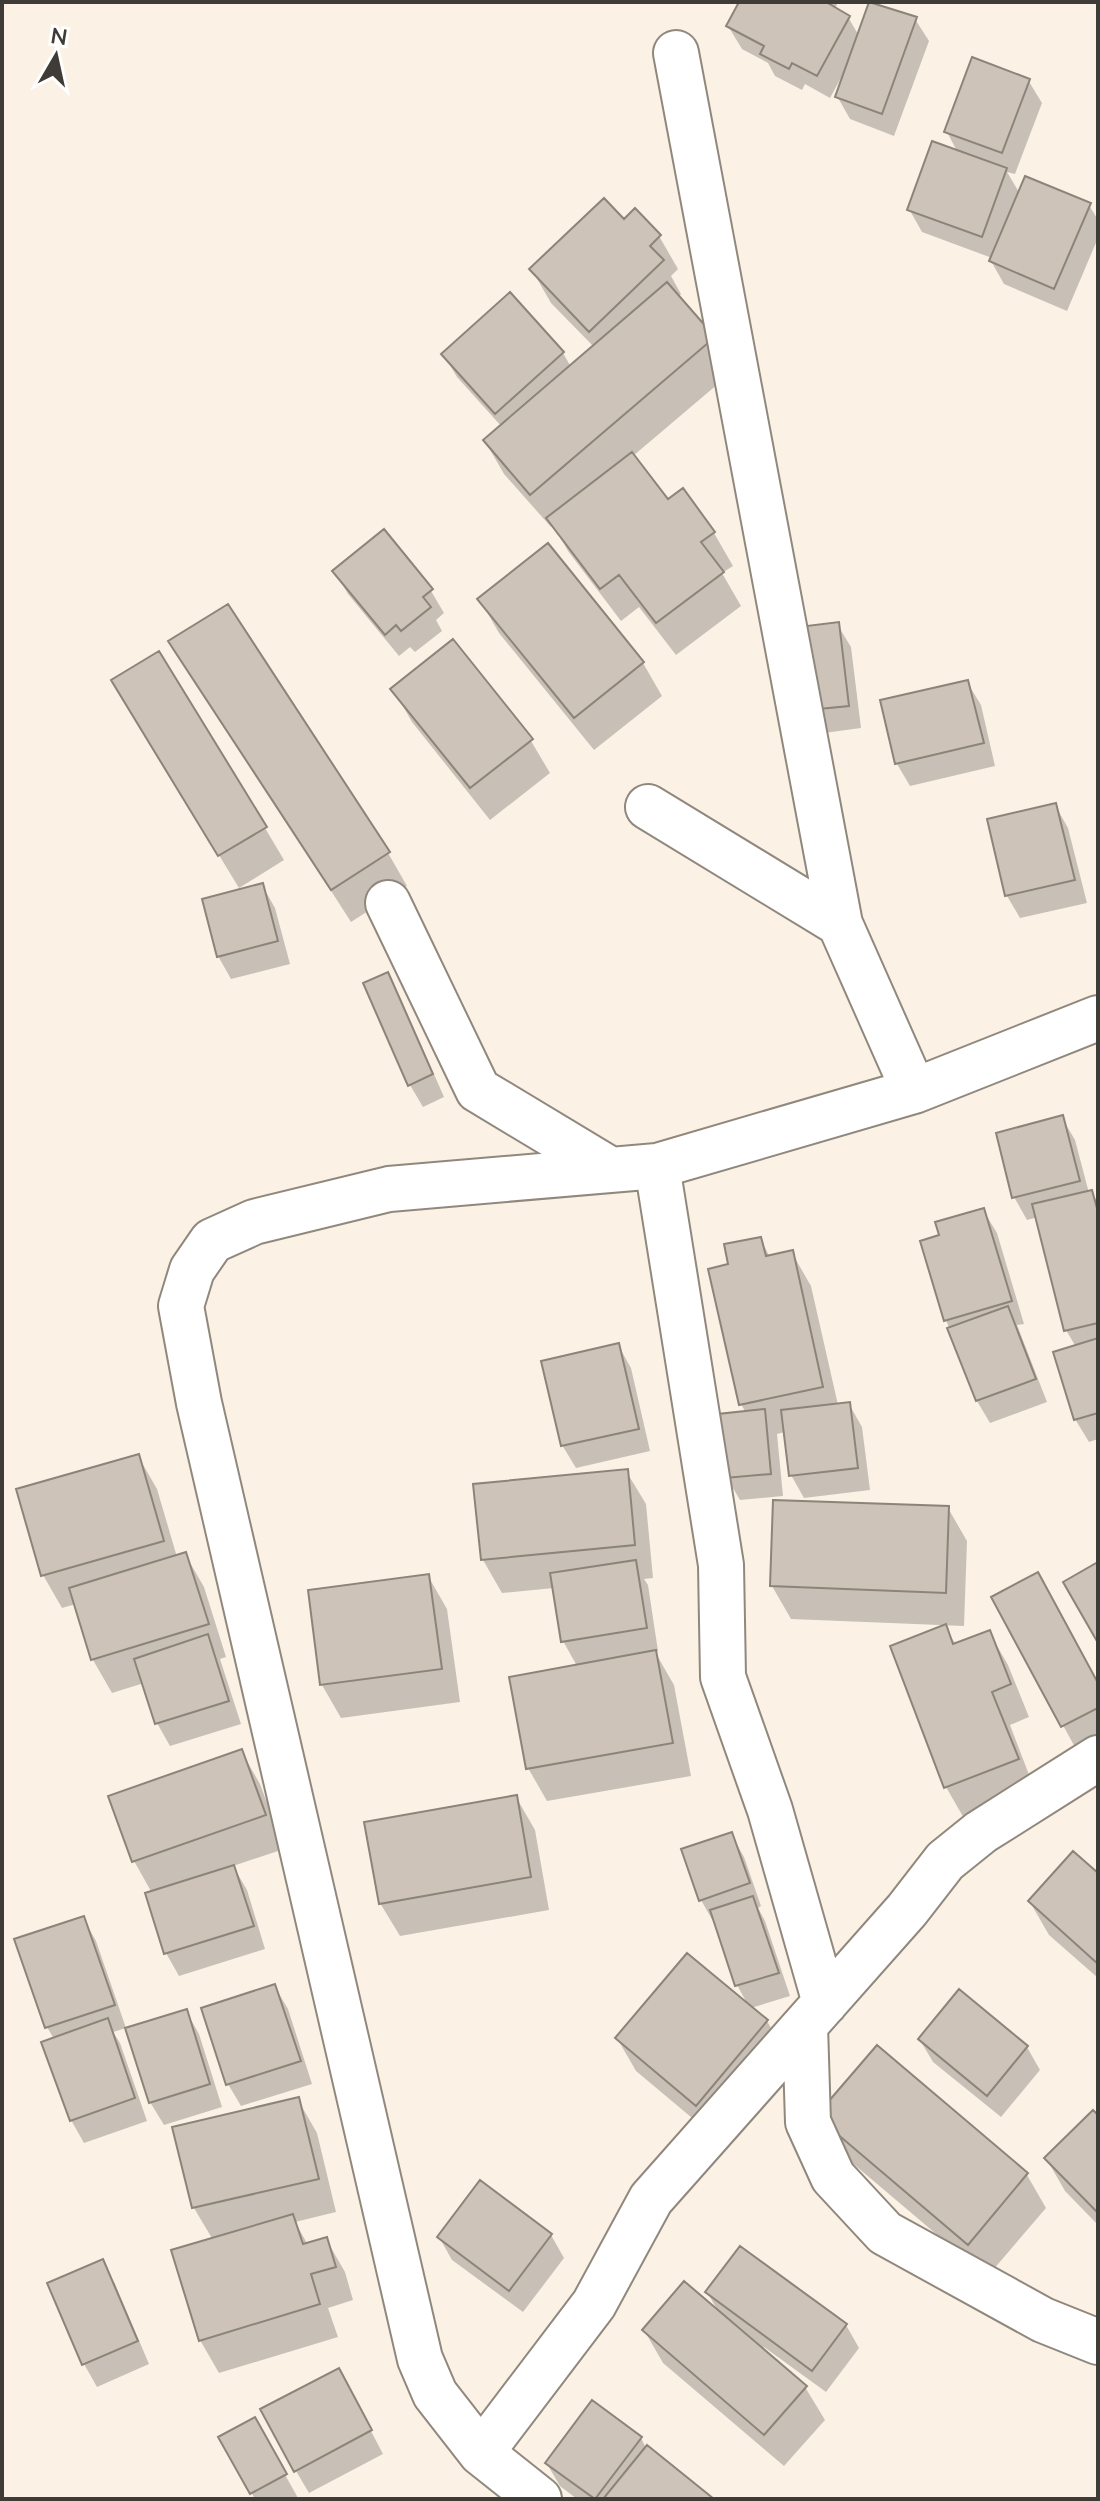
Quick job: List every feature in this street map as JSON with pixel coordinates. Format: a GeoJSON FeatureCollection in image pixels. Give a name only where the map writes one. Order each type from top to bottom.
{"type":"FeatureCollection","features":[{"type":"Feature","properties":{"kind":"street"},"geometry":{"type":"LineString","coordinates":[[676,53],[840,924],[914,1091]]}},
{"type":"Feature","properties":{"kind":"street"},"geometry":{"type":"LineString","coordinates":[[648,807],[840,924]]}},
{"type":"Feature","properties":{"kind":"street"},"geometry":{"type":"LineString","coordinates":[[388,903],[478,1090],[611,1170]]}},
{"type":"Feature","properties":{"kind":"street"},"geometry":{"type":"LineString","coordinates":[[539,2499],[481,2453],[435,2394],[420,2359],[199,1403],[181,1306],[192,1270],[212,1241],[254,1222],[389,1189],[657,1166],[914,1091],[1098,1018]]}},
{"type":"Feature","properties":{"kind":"street"},"geometry":{"type":"LineString","coordinates":[[657,1166],[721,1565],[723,1677],[770,1810],[815,2014],[808,2122],[833,2177],[885,2233],[1043,2320],[1098,2342]]}},
{"type":"Feature","properties":{"kind":"street"},"geometry":{"type":"LineString","coordinates":[[481,2453],[594,2304],[651,2199],[907,1910],[945,1861],[981,1832],[1098,1758]]}},
{"type":"Feature","properties":{"kind":"building"},"geometry":{"type":"Polygon","coordinates":[[[739,2],[826,2],[850,16],[817,76],[792,63],[789,69],[760,54],[764,46],[726,26],[739,2]]]}},
{"type":"Feature","properties":{"kind":"building"},"geometry":{"type":"Polygon","coordinates":[[[869,2],[917,17],[882,114],[835,97],[869,2]]]}},
{"type":"Feature","properties":{"kind":"building"},"geometry":{"type":"Polygon","coordinates":[[[972,57],[1030,79],[1002,153],[944,132],[972,57]]]}},
{"type":"Feature","properties":{"kind":"building"},"geometry":{"type":"Polygon","coordinates":[[[932,141],[1007,168],[982,237],[907,210],[932,141]]]}},
{"type":"Feature","properties":{"kind":"building"},"geometry":{"type":"Polygon","coordinates":[[[1025,176],[1091,203],[1054,289],[989,261],[1025,176]]]}},
{"type":"Feature","properties":{"kind":"building"},"geometry":{"type":"Polygon","coordinates":[[[604,198],[624,219],[635,208],[661,235],[650,246],[664,260],[589,332],[529,269],[604,198]]]}},
{"type":"Feature","properties":{"kind":"building"},"geometry":{"type":"Polygon","coordinates":[[[667,282],[715,337],[530,495],[483,440],[667,282]]]}},
{"type":"Feature","properties":{"kind":"building"},"geometry":{"type":"Polygon","coordinates":[[[510,292],[564,352],[495,414],[441,354],[510,292]]]}},
{"type":"Feature","properties":{"kind":"building"},"geometry":{"type":"Polygon","coordinates":[[[632,452],[668,499],[683,488],[715,532],[701,542],[724,572],[656,623],[619,575],[600,589],[546,518],[632,452]]]}},
{"type":"Feature","properties":{"kind":"building"},"geometry":{"type":"Polygon","coordinates":[[[384,529],[433,589],[423,597],[431,607],[401,631],[396,625],[385,635],[332,571],[384,529]]]}},
{"type":"Feature","properties":{"kind":"building"},"geometry":{"type":"Polygon","coordinates":[[[548,543],[644,662],[574,718],[477,599],[548,543]]]}},
{"type":"Feature","properties":{"kind":"building"},"geometry":{"type":"Polygon","coordinates":[[[228,604],[390,852],[331,890],[168,641],[228,604]]]}},
{"type":"Feature","properties":{"kind":"building"},"geometry":{"type":"Polygon","coordinates":[[[839,622],[849,706],[809,710],[798,627],[839,622]]]}},
{"type":"Feature","properties":{"kind":"building"},"geometry":{"type":"Polygon","coordinates":[[[453,639],[533,739],[470,788],[390,689],[453,639]]]}},
{"type":"Feature","properties":{"kind":"building"},"geometry":{"type":"Polygon","coordinates":[[[159,651],[267,827],[218,856],[111,680],[159,651]]]}},
{"type":"Feature","properties":{"kind":"building"},"geometry":{"type":"Polygon","coordinates":[[[968,680],[984,743],[895,764],[880,700],[968,680]]]}},
{"type":"Feature","properties":{"kind":"building"},"geometry":{"type":"Polygon","coordinates":[[[1056,803],[1075,880],[1005,896],[987,819],[1056,803]]]}},
{"type":"Feature","properties":{"kind":"building"},"geometry":{"type":"Polygon","coordinates":[[[263,883],[278,941],[217,957],[202,899],[263,883]]]}},
{"type":"Feature","properties":{"kind":"building"},"geometry":{"type":"Polygon","coordinates":[[[388,972],[433,1074],[408,1086],[363,983],[388,972]]]}},
{"type":"Feature","properties":{"kind":"building"},"geometry":{"type":"Polygon","coordinates":[[[1063,1115],[1080,1181],[1012,1198],[996,1133],[1063,1115]]]}},
{"type":"Feature","properties":{"kind":"building"},"geometry":{"type":"Polygon","coordinates":[[[1092,1190],[1098,1212],[1098,1323],[1064,1331],[1032,1204],[1092,1190]]]}},
{"type":"Feature","properties":{"kind":"building"},"geometry":{"type":"Polygon","coordinates":[[[984,1208],[1012,1301],[944,1321],[920,1241],[939,1235],[935,1222],[984,1208]]]}},
{"type":"Feature","properties":{"kind":"building"},"geometry":{"type":"Polygon","coordinates":[[[761,1237],[766,1256],[793,1250],[823,1387],[739,1405],[708,1269],[728,1264],[724,1244],[761,1237]]]}},
{"type":"Feature","properties":{"kind":"building"},"geometry":{"type":"Polygon","coordinates":[[[1008,1306],[1036,1379],[976,1401],[947,1328],[1008,1306]]]}},
{"type":"Feature","properties":{"kind":"building"},"geometry":{"type":"Polygon","coordinates":[[[1098,1338],[1098,1413],[1074,1420],[1053,1352],[1098,1338]]]}},
{"type":"Feature","properties":{"kind":"building"},"geometry":{"type":"Polygon","coordinates":[[[619,1343],[639,1429],[561,1446],[541,1361],[619,1343]]]}},
{"type":"Feature","properties":{"kind":"building"},"geometry":{"type":"Polygon","coordinates":[[[850,1402],[858,1468],[789,1476],[781,1410],[850,1402]]]}},
{"type":"Feature","properties":{"kind":"building"},"geometry":{"type":"Polygon","coordinates":[[[765,1409],[771,1474],[725,1478],[718,1414],[765,1409]]]}},
{"type":"Feature","properties":{"kind":"building"},"geometry":{"type":"Polygon","coordinates":[[[139,1454],[164,1541],[41,1576],[16,1489],[139,1454]]]}},
{"type":"Feature","properties":{"kind":"building"},"geometry":{"type":"Polygon","coordinates":[[[628,1469],[635,1545],[481,1560],[473,1484],[628,1469]]]}},
{"type":"Feature","properties":{"kind":"building"},"geometry":{"type":"Polygon","coordinates":[[[773,1500],[949,1506],[946,1593],[770,1586],[773,1500]]]}},
{"type":"Feature","properties":{"kind":"building"},"geometry":{"type":"Polygon","coordinates":[[[186,1552],[209,1624],[91,1660],[69,1588],[186,1552]]]}},
{"type":"Feature","properties":{"kind":"building"},"geometry":{"type":"Polygon","coordinates":[[[636,1560],[647,1628],[561,1642],[550,1573],[636,1560]]]}},
{"type":"Feature","properties":{"kind":"building"},"geometry":{"type":"Polygon","coordinates":[[[1098,1562],[1098,1643],[1063,1582],[1098,1562]]]}},
{"type":"Feature","properties":{"kind":"building"},"geometry":{"type":"Polygon","coordinates":[[[1038,1572],[1098,1683],[1098,1708],[1061,1727],[991,1597],[1038,1572]]]}},
{"type":"Feature","properties":{"kind":"building"},"geometry":{"type":"Polygon","coordinates":[[[429,1574],[442,1669],[320,1685],[308,1590],[429,1574]]]}},
{"type":"Feature","properties":{"kind":"building"},"geometry":{"type":"Polygon","coordinates":[[[946,1624],[953,1644],[990,1630],[1011,1684],[992,1692],[1019,1759],[944,1788],[890,1646],[946,1624]]]}},
{"type":"Feature","properties":{"kind":"building"},"geometry":{"type":"Polygon","coordinates":[[[208,1634],[229,1701],[155,1724],[134,1659],[208,1634]]]}},
{"type":"Feature","properties":{"kind":"building"},"geometry":{"type":"Polygon","coordinates":[[[656,1650],[673,1743],[526,1769],[509,1677],[656,1650]]]}},
{"type":"Feature","properties":{"kind":"building"},"geometry":{"type":"Polygon","coordinates":[[[242,1749],[266,1815],[132,1862],[108,1796],[242,1749]]]}},
{"type":"Feature","properties":{"kind":"building"},"geometry":{"type":"Polygon","coordinates":[[[517,1795],[531,1877],[379,1904],[364,1822],[517,1795]]]}},
{"type":"Feature","properties":{"kind":"building"},"geometry":{"type":"Polygon","coordinates":[[[732,1832],[750,1883],[699,1901],[681,1849],[732,1832]]]}},
{"type":"Feature","properties":{"kind":"building"},"geometry":{"type":"Polygon","coordinates":[[[1073,1851],[1098,1873],[1098,1964],[1028,1901],[1073,1851]]]}},
{"type":"Feature","properties":{"kind":"building"},"geometry":{"type":"Polygon","coordinates":[[[234,1865],[254,1926],[164,1954],[145,1893],[234,1865]]]}},
{"type":"Feature","properties":{"kind":"building"},"geometry":{"type":"Polygon","coordinates":[[[753,1896],[779,1973],[735,1986],[710,1910],[753,1896]]]}},
{"type":"Feature","properties":{"kind":"building"},"geometry":{"type":"Polygon","coordinates":[[[84,1916],[115,2005],[45,2028],[14,1939],[84,1916]]]}},
{"type":"Feature","properties":{"kind":"building"},"geometry":{"type":"Polygon","coordinates":[[[687,1953],[768,2020],[696,2106],[615,2038],[687,1953]]]}},
{"type":"Feature","properties":{"kind":"building"},"geometry":{"type":"Polygon","coordinates":[[[275,1984],[301,2061],[226,2085],[201,2008],[275,1984]]]}},
{"type":"Feature","properties":{"kind":"building"},"geometry":{"type":"Polygon","coordinates":[[[959,1989],[1028,2046],[987,2096],[918,2039],[959,1989]]]}},
{"type":"Feature","properties":{"kind":"building"},"geometry":{"type":"Polygon","coordinates":[[[187,2009],[210,2084],[149,2103],[125,2028],[187,2009]]]}},
{"type":"Feature","properties":{"kind":"building"},"geometry":{"type":"Polygon","coordinates":[[[108,2018],[135,2098],[70,2121],[41,2042],[108,2018]]]}},
{"type":"Feature","properties":{"kind":"building"},"geometry":{"type":"Polygon","coordinates":[[[877,2045],[1028,2173],[968,2245],[816,2116],[877,2045]]]}},
{"type":"Feature","properties":{"kind":"building"},"geometry":{"type":"Polygon","coordinates":[[[299,2097],[319,2179],[192,2208],[172,2127],[299,2097]]]}},
{"type":"Feature","properties":{"kind":"building"},"geometry":{"type":"Polygon","coordinates":[[[1093,2110],[1098,2115],[1098,2213],[1044,2158],[1093,2110]]]}},
{"type":"Feature","properties":{"kind":"building"},"geometry":{"type":"Polygon","coordinates":[[[480,2180],[552,2234],[509,2291],[437,2237],[480,2180]]]}},
{"type":"Feature","properties":{"kind":"building"},"geometry":{"type":"Polygon","coordinates":[[[293,2214],[303,2244],[327,2237],[336,2267],[311,2274],[320,2304],[199,2341],[171,2250],[293,2214]]]}},
{"type":"Feature","properties":{"kind":"building"},"geometry":{"type":"Polygon","coordinates":[[[740,2246],[847,2324],[812,2371],[705,2292],[740,2246]]]}},
{"type":"Feature","properties":{"kind":"building"},"geometry":{"type":"Polygon","coordinates":[[[103,2259],[138,2341],[82,2365],[47,2283],[103,2259]]]}},
{"type":"Feature","properties":{"kind":"building"},"geometry":{"type":"Polygon","coordinates":[[[684,2281],[807,2386],[764,2435],[642,2330],[684,2281]]]}},
{"type":"Feature","properties":{"kind":"building"},"geometry":{"type":"Polygon","coordinates":[[[339,2368],[372,2430],[294,2472],[260,2409],[339,2368]]]}},
{"type":"Feature","properties":{"kind":"building"},"geometry":{"type":"Polygon","coordinates":[[[592,2400],[642,2437],[595,2499],[545,2463],[592,2400]]]}},
{"type":"Feature","properties":{"kind":"building"},"geometry":{"type":"Polygon","coordinates":[[[255,2417],[287,2474],[250,2494],[218,2437],[255,2417]]]}},
{"type":"Feature","properties":{"kind":"building"},"geometry":{"type":"Polygon","coordinates":[[[647,2445],[714,2499],[603,2499],[647,2445]]]}}]}
